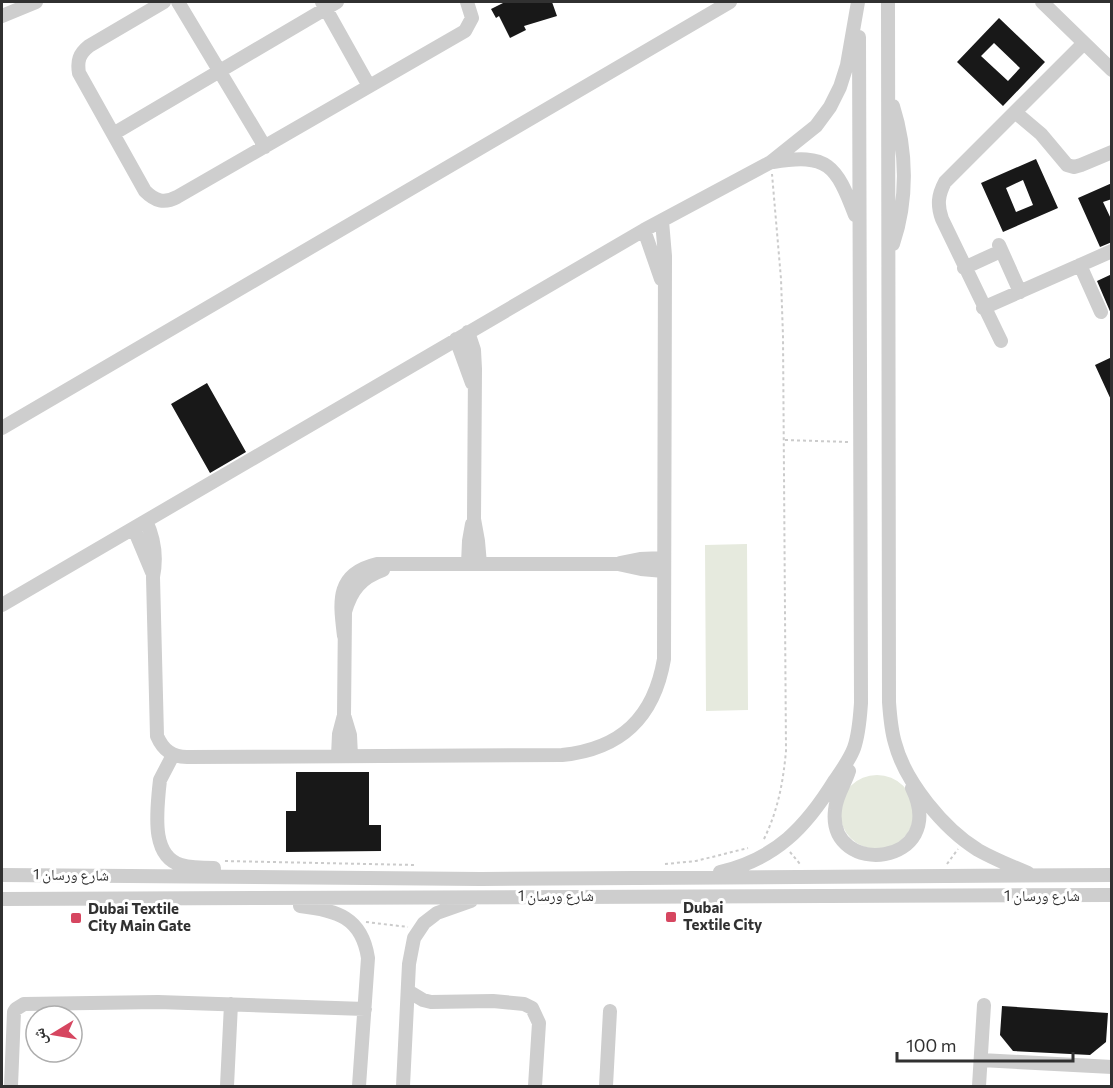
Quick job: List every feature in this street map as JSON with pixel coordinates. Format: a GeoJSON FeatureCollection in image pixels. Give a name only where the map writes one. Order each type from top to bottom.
{"type":"FeatureCollection","features":[{"type":"Feature","properties":{"kind":"street"},"geometry":{"type":"LineString","coordinates":[[2,16],[36,2]]}},
{"type":"Feature","properties":{"kind":"street"},"geometry":{"type":"LineString","coordinates":[[164,2],[89,46],[79,57],[79,73],[113,134],[145,191],[160,202],[170,201],[465,32],[472,18],[467,2]]}},
{"type":"Feature","properties":{"kind":"street"},"geometry":{"type":"LineString","coordinates":[[178,2],[265,147]]}},
{"type":"Feature","properties":{"kind":"street"},"geometry":{"type":"LineString","coordinates":[[2,428],[730,2]]}},
{"type":"Feature","properties":{"kind":"street"},"geometry":{"type":"LineString","coordinates":[[2,605],[462,335],[644,231],[771,162],[816,126],[830,107],[847,65],[858,2]]}},
{"type":"Feature","properties":{"kind":"street"},"geometry":{"type":"LineString","coordinates":[[858,2],[861,703],[848,774],[836,800],[834,812],[840,835],[853,848],[870,855],[882,856],[894,853],[908,842],[918,826],[919,814],[918,802],[897,758],[890,702],[888,2]]}},
{"type":"Feature","properties":{"kind":"street"},"geometry":{"type":"LineString","coordinates":[[888,23],[895,2]]}},
{"type":"Feature","properties":{"kind":"street"},"geometry":{"type":"LineString","coordinates":[[1042,2],[1112,70]]}},
{"type":"Feature","properties":{"kind":"street"},"geometry":{"type":"LineString","coordinates":[[113,134],[328,4],[369,86]]}},
{"type":"Feature","properties":{"kind":"street"},"geometry":{"type":"LineString","coordinates":[[1000,341],[964,268],[939,210],[940,191],[945,182],[1084,43]]}},
{"type":"Feature","properties":{"kind":"street"},"geometry":{"type":"LineString","coordinates":[[1015,112],[1041,134],[1068,165],[1074,167],[1081,165],[1112,152]]}},
{"type":"Feature","properties":{"kind":"street"},"geometry":{"type":"LineString","coordinates":[[771,162],[806,158],[819,161],[830,168],[846,190],[859,225]]}},
{"type":"Feature","properties":{"kind":"street"},"geometry":{"type":"LineString","coordinates":[[146,521],[155,549],[153,577],[157,736],[160,745],[173,755],[187,758],[562,755],[599,748],[616,739],[632,728],[654,697],[661,678],[664,659],[665,256],[662,221]]}},
{"type":"Feature","properties":{"kind":"street"},"geometry":{"type":"LineString","coordinates":[[644,231],[664,290]]}},
{"type":"Feature","properties":{"kind":"street"},"geometry":{"type":"LineString","coordinates":[[964,268],[1000,248],[1020,292]]}},
{"type":"Feature","properties":{"kind":"street"},"geometry":{"type":"LineString","coordinates":[[983,308],[1112,251]]}},
{"type":"Feature","properties":{"kind":"street"},"geometry":{"type":"LineString","coordinates":[[1080,265],[1101,312]]}},
{"type":"Feature","properties":{"kind":"street"},"geometry":{"type":"LineString","coordinates":[[462,335],[474,388],[474,519],[478,541],[474,564]]}},
{"type":"Feature","properties":{"kind":"street"},"geometry":{"type":"LineString","coordinates":[[134,529],[153,577]]}},
{"type":"Feature","properties":{"kind":"street"},"geometry":{"type":"LineString","coordinates":[[344,756],[339,735],[344,715],[344,636],[341,596],[345,584],[353,574],[364,567],[377,564],[402,566],[618,564],[640,569],[664,564]]}},
{"type":"Feature","properties":{"kind":"street"},"geometry":{"type":"LineString","coordinates":[[895,745],[918,790],[948,826],[990,856],[1036,875]]}},
{"type":"Feature","properties":{"kind":"street"},"geometry":{"type":"LineString","coordinates":[[702,876],[728,870],[753,860],[783,843],[801,828],[814,812],[854,748]]}},
{"type":"Feature","properties":{"kind":"street"},"geometry":{"type":"LineString","coordinates":[[173,755],[160,780],[159,835],[162,850],[173,862],[180,865],[218,868],[248,877]]}},
{"type":"Feature","properties":{"kind":"street","name":"شارع ورسان 1"},"geometry":{"type":"LineString","coordinates":[[2,875],[481,879],[1112,875]]}},
{"type":"Feature","properties":{"kind":"street","name":"شارع ورسان 1"},"geometry":{"type":"LineString","coordinates":[[2,899],[250,900],[487,896],[1112,895]]}},
{"type":"Feature","properties":{"kind":"street"},"geometry":{"type":"LineString","coordinates":[[403,1086],[411,946],[417,932],[424,923],[445,909],[487,896]]}},
{"type":"Feature","properties":{"kind":"street"},"geometry":{"type":"LineString","coordinates":[[250,900],[333,911],[351,922],[363,938],[368,958],[359,1086]]}},
{"type":"Feature","properties":{"kind":"street"},"geometry":{"type":"LineString","coordinates":[[408,991],[430,1002],[493,1001],[528,1006],[535,1012],[539,1023],[535,1086]]}},
{"type":"Feature","properties":{"kind":"street"},"geometry":{"type":"LineString","coordinates":[[11,1086],[8,1010],[24,1004],[158,1002],[365,1009]]}},
{"type":"Feature","properties":{"kind":"street"},"geometry":{"type":"LineString","coordinates":[[227,1086],[231,1004]]}},
{"type":"Feature","properties":{"kind":"street"},"geometry":{"type":"LineString","coordinates":[[980,1086],[984,1005]]}},
{"type":"Feature","properties":{"kind":"street"},"geometry":{"type":"LineString","coordinates":[[606,1086],[610,1011]]}},
{"type":"Feature","properties":{"kind":"street"},"geometry":{"type":"LineString","coordinates":[[981,1060],[1112,1067]]}},
{"type":"Feature","properties":{"kind":"path"},"geometry":{"type":"LineString","coordinates":[[771,162],[781,279],[786,751],[777,808],[763,842],[777,836],[783,843]]}},
{"type":"Feature","properties":{"kind":"path"},"geometry":{"type":"LineString","coordinates":[[783,440],[860,442]]}},
{"type":"Feature","properties":{"kind":"path"},"geometry":{"type":"LineString","coordinates":[[662,865],[696,861],[750,847]]}},
{"type":"Feature","properties":{"kind":"path"},"geometry":{"type":"LineString","coordinates":[[225,861],[421,865]]}},
{"type":"Feature","properties":{"kind":"path"},"geometry":{"type":"LineString","coordinates":[[360,921],[409,927]]}},
{"type":"Feature","properties":{"kind":"shaded area"},"geometry":{"type":"Polygon","coordinates":[[[747,544],[748,710],[706,711],[705,545],[747,544]]]}},
{"type":"Feature","properties":{"kind":"shaded area"},"geometry":{"type":"Polygon","coordinates":[[[877,775],[898,781],[908,791],[914,812],[908,833],[898,843],[877,849],[856,843],[846,833],[840,812],[846,791],[856,781],[877,775]]]}},
{"type":"Feature","properties":{"kind":"building"},"geometry":{"type":"Polygon","coordinates":[[[505,2],[552,2],[557,16],[524,26],[526,30],[510,38],[499,16],[496,18],[491,9],[505,2]]]}},
{"type":"Feature","properties":{"kind":"building"},"geometry":{"type":"Polygon","coordinates":[[[999,18],[1045,62],[1003,106],[957,62],[999,18]],[[994,43],[981,56],[1008,81],[1020,68],[994,43]]]}},
{"type":"Feature","properties":{"kind":"building"},"geometry":{"type":"Polygon","coordinates":[[[1036,159],[1058,208],[1003,232],[981,183],[1036,159]],[[1023,180],[1006,188],[1016,212],[1033,205],[1023,180]]]}},
{"type":"Feature","properties":{"kind":"building"},"geometry":{"type":"Polygon","coordinates":[[[1112,183],[1112,199],[1103,202],[1112,221],[1112,242],[1100,247],[1078,198],[1112,183]]]}},
{"type":"Feature","properties":{"kind":"building"},"geometry":{"type":"Polygon","coordinates":[[[1112,274],[1112,316],[1097,281],[1112,274]]]}},
{"type":"Feature","properties":{"kind":"building"},"geometry":{"type":"Polygon","coordinates":[[[1112,357],[1112,402],[1095,365],[1112,357]]]}},
{"type":"Feature","properties":{"kind":"building"},"geometry":{"type":"Polygon","coordinates":[[[207,383],[246,452],[210,473],[171,404],[207,383]]]}},
{"type":"Feature","properties":{"kind":"building"},"geometry":{"type":"Polygon","coordinates":[[[296,772],[369,772],[369,825],[381,825],[381,851],[286,852],[286,811],[296,811],[296,772]]]}},
{"type":"Feature","properties":{"kind":"building"},"geometry":{"type":"Polygon","coordinates":[[[1002,1006],[1108,1013],[1106,1042],[1090,1055],[1013,1051],[1000,1035],[1002,1006]]]}},
{"type":"Feature","properties":{"kind":"place","name":"Dubai Textile City"},"geometry":{"type":"Point","coordinates":[671,917]}},
{"type":"Feature","properties":{"kind":"place","name":"Dubai Textile City Main Gate"},"geometry":{"type":"Point","coordinates":[76,918]}}]}
